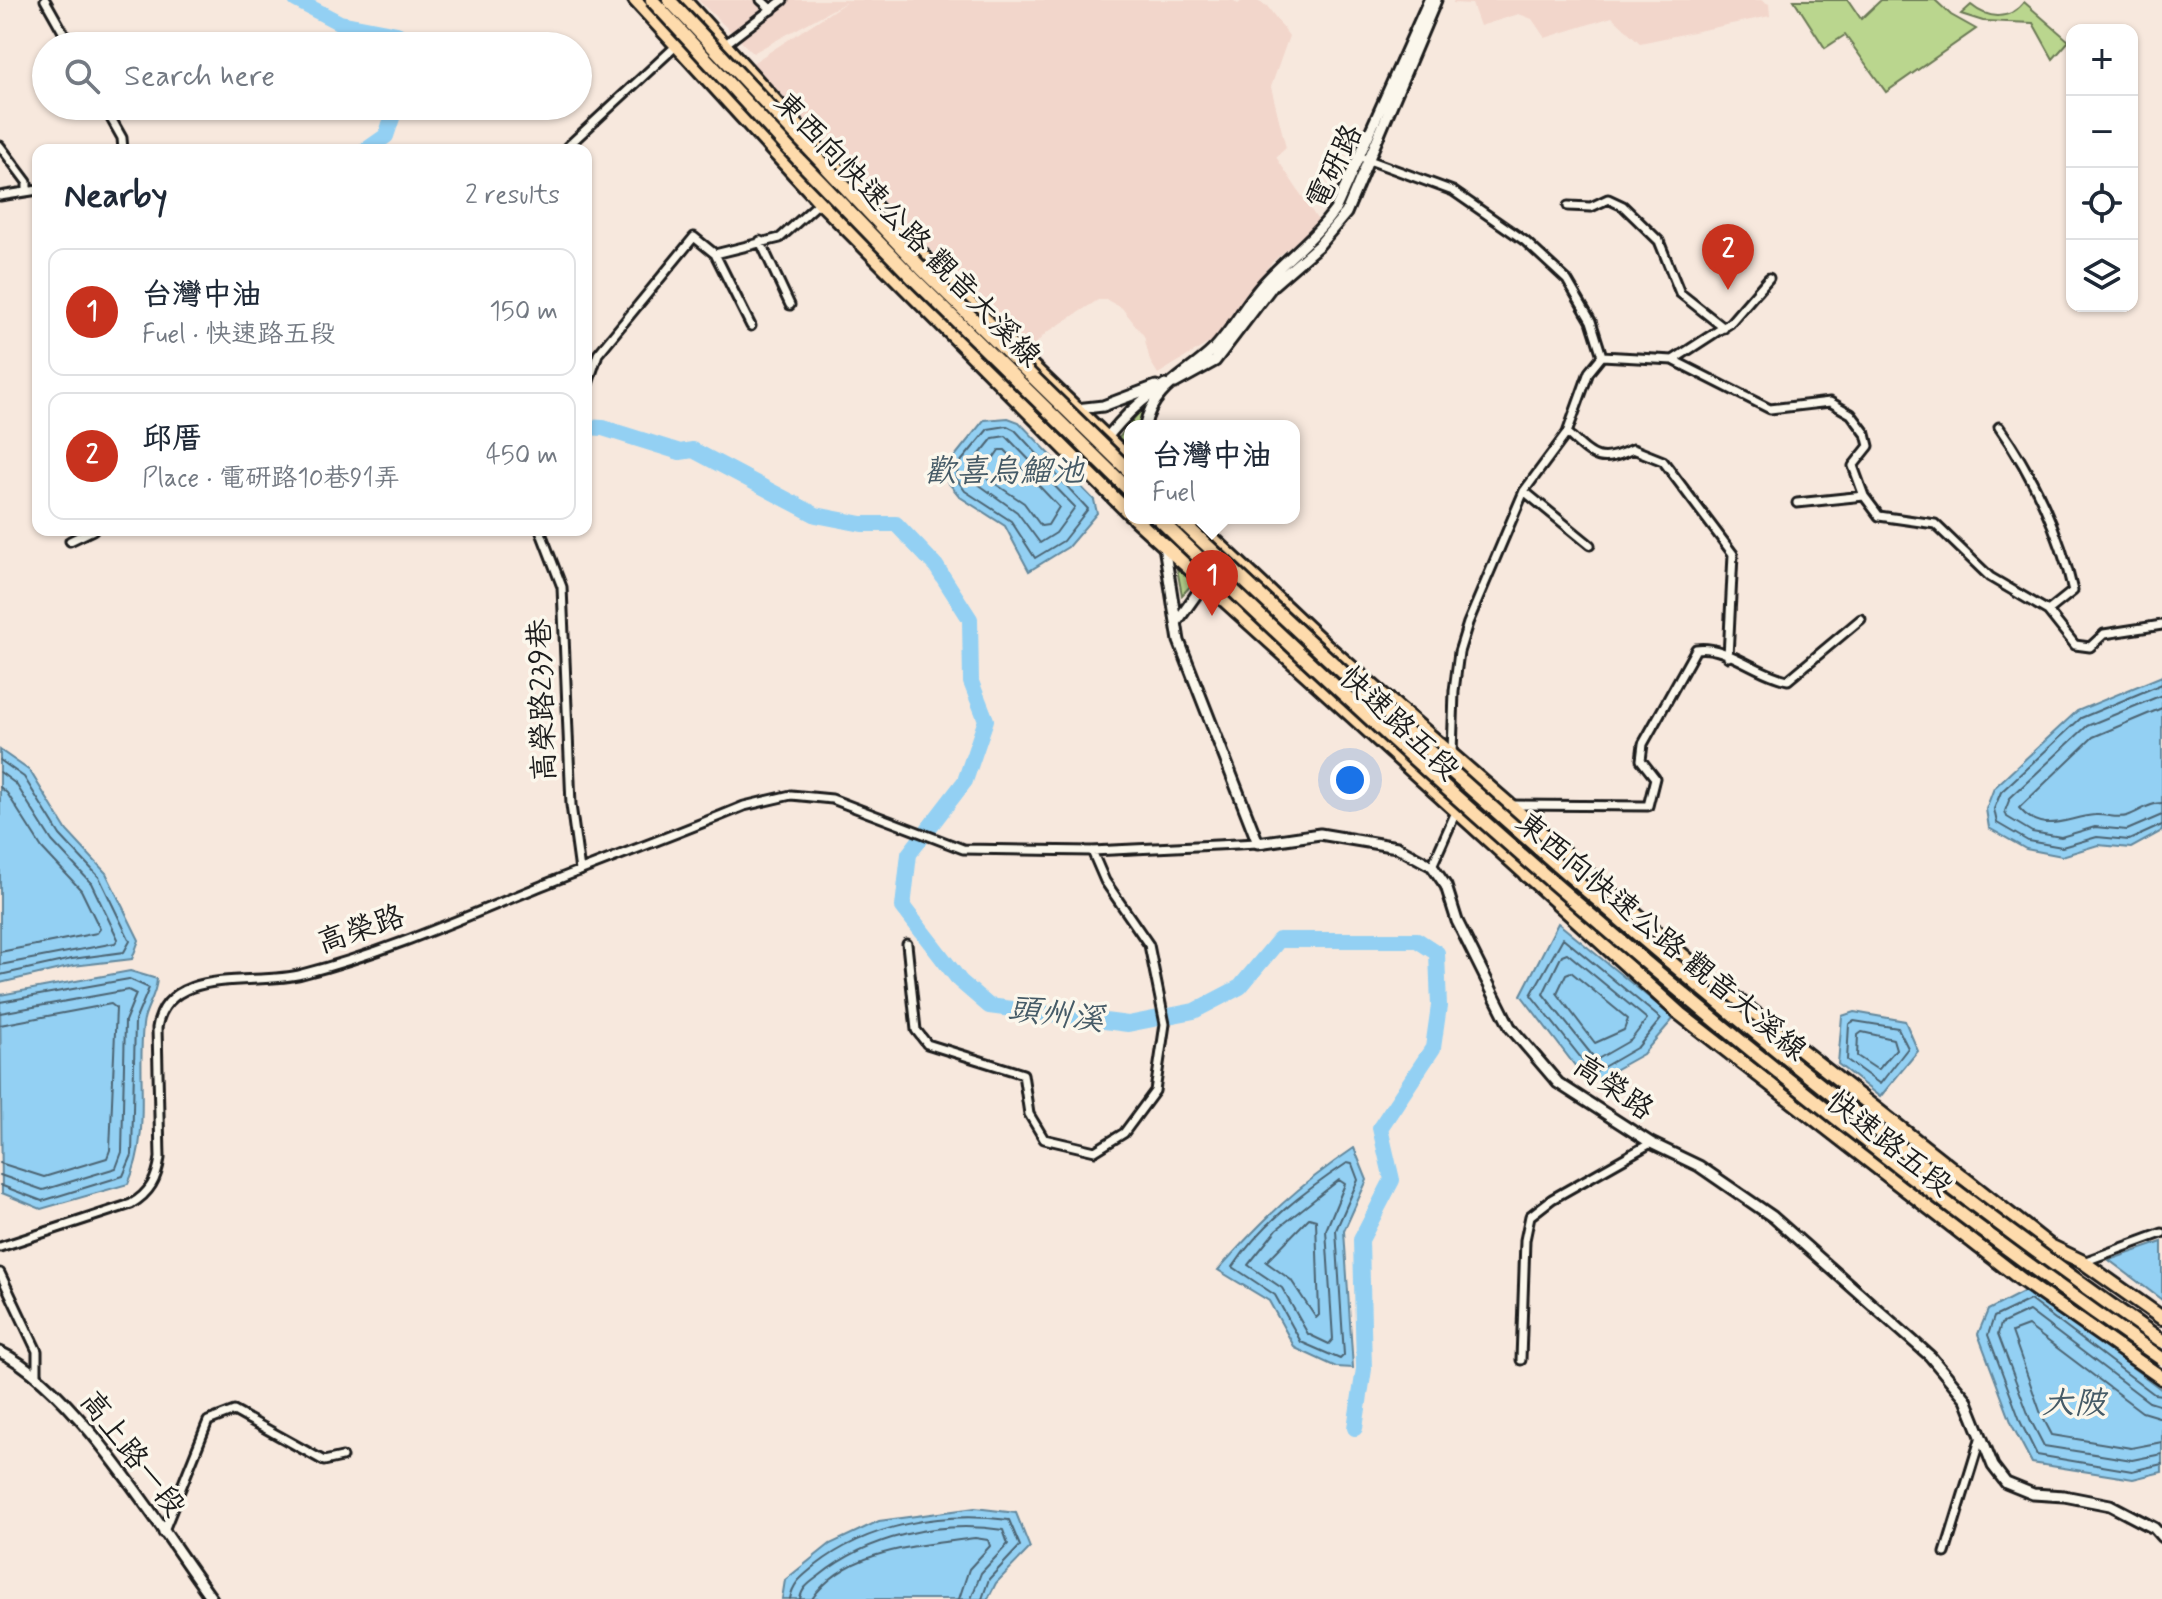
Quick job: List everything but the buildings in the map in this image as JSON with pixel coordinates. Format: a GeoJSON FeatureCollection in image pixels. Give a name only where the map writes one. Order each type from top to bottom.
{"type":"FeatureCollection","features":[{"type":"Feature","properties":{"kind":"main road"},"geometry":{"type":"LineString","coordinates":[[635,0],[679,44],[820,202],[1124,508]]}},
{"type":"Feature","properties":{"kind":"main road","name":"東西向快速公路 觀音大溪線"},"geometry":{"type":"LineString","coordinates":[[652,0],[871,235],[1124,485]]}},
{"type":"Feature","properties":{"kind":"main road","name":"東西向快速公路 觀音大溪線"},"geometry":{"type":"LineString","coordinates":[[669,0],[922,269],[1124,466]]}},
{"type":"Feature","properties":{"kind":"main road"},"geometry":{"type":"LineString","coordinates":[[684,0],[815,145],[1124,454]]}},
{"type":"Feature","properties":{"kind":"main road","name":"快速路五段"},"geometry":{"type":"LineString","coordinates":[[1140,524],[1680,1014],[2022,1280],[2162,1378]]}},
{"type":"Feature","properties":{"kind":"main road","name":"東西向快速公路 觀音大溪線"},"geometry":{"type":"LineString","coordinates":[[1165,524],[1613,935],[1869,1144],[2028,1267],[2162,1359]]}},
{"type":"Feature","properties":{"kind":"main road","name":"東西向快速公路 觀音大溪線"},"geometry":{"type":"LineString","coordinates":[[1184,524],[1363,693],[1634,929],[1878,1134],[2040,1257],[2162,1341]]}},
{"type":"Feature","properties":{"kind":"main road","name":"快速路五段"},"geometry":{"type":"LineString","coordinates":[[1197,524],[1327,646],[1708,977],[2050,1246],[2083,1262],[2162,1318]]}},
{"type":"Feature","properties":{"kind":"main road"},"geometry":{"type":"LineString","coordinates":[[1561,850],[1634,929]]}},
{"type":"Feature","properties":{"kind":"main road"},"geometry":{"type":"LineString","coordinates":[[1526,875],[1613,935]]}},
{"type":"Feature","properties":{"kind":"street"},"geometry":{"type":"LineString","coordinates":[[45,0],[63,32]]}},
{"type":"Feature","properties":{"kind":"street"},"geometry":{"type":"LineString","coordinates":[[761,0],[772,10]]}},
{"type":"Feature","properties":{"kind":"street"},"geometry":{"type":"LineString","coordinates":[[724,45],[783,0]]}},
{"type":"Feature","properties":{"kind":"street","name":"電研路"},"geometry":{"type":"LineString","coordinates":[[1165,389],[1215,361],[1273,285],[1319,245],[1346,213],[1363,158],[1429,0]]}},
{"type":"Feature","properties":{"kind":"street","name":"電研路"},"geometry":{"type":"LineString","coordinates":[[1083,470],[1106,438],[1143,399],[1213,350],[1267,280],[1315,237],[1335,210],[1363,158],[1436,0]]}},
{"type":"Feature","properties":{"kind":"street"},"geometry":{"type":"LineString","coordinates":[[570,144],[679,44]]}},
{"type":"Feature","properties":{"kind":"street"},"geometry":{"type":"LineString","coordinates":[[112,120],[122,144]]}},
{"type":"Feature","properties":{"kind":"street"},"geometry":{"type":"LineString","coordinates":[[0,146],[27,182],[27,191]]}},
{"type":"Feature","properties":{"kind":"street"},"geometry":{"type":"LineString","coordinates":[[1363,158],[1453,191],[1525,241],[1567,280],[1591,321],[1602,356]]}},
{"type":"Feature","properties":{"kind":"street"},"geometry":{"type":"LineString","coordinates":[[0,196],[32,191]]}},
{"type":"Feature","properties":{"kind":"street"},"geometry":{"type":"LineString","coordinates":[[1568,206],[1591,207],[1608,199],[1623,206],[1659,241],[1680,293],[1724,328]]}},
{"type":"Feature","properties":{"kind":"street"},"geometry":{"type":"LineString","coordinates":[[715,254],[780,238],[820,202]]}},
{"type":"Feature","properties":{"kind":"street"},"geometry":{"type":"LineString","coordinates":[[592,372],[598,354],[694,237],[715,254],[751,326]]}},
{"type":"Feature","properties":{"kind":"street"},"geometry":{"type":"LineString","coordinates":[[760,241],[790,305]]}},
{"type":"Feature","properties":{"kind":"street"},"geometry":{"type":"LineString","coordinates":[[1673,360],[1724,328],[1769,278]]}},
{"type":"Feature","properties":{"kind":"street"},"geometry":{"type":"LineString","coordinates":[[1602,356],[1673,360],[1770,409],[1830,402],[1842,406],[1866,434],[1869,446],[1853,466],[1864,496],[1879,516],[1935,524],[1990,577],[2048,611],[2075,645],[2090,647],[2104,634],[2162,625]]}},
{"type":"Feature","properties":{"kind":"street"},"geometry":{"type":"LineString","coordinates":[[1452,754],[1459,652],[1524,491],[1567,433],[1589,372],[1602,356]]}},
{"type":"Feature","properties":{"kind":"street"},"geometry":{"type":"LineString","coordinates":[[1076,409],[1103,406],[1174,379]]}},
{"type":"Feature","properties":{"kind":"street","name":"電研路"},"geometry":{"type":"LineString","coordinates":[[1146,420],[1148,410],[1174,379]]}},
{"type":"Feature","properties":{"kind":"street"},"geometry":{"type":"LineString","coordinates":[[1999,427],[2055,529],[2067,566],[2073,591],[2048,611]]}},
{"type":"Feature","properties":{"kind":"street"},"geometry":{"type":"LineString","coordinates":[[1567,433],[1593,457],[1611,459],[1633,449],[1663,461],[1733,554],[1728,657]]}},
{"type":"Feature","properties":{"kind":"street"},"geometry":{"type":"LineString","coordinates":[[1524,491],[1590,545]]}},
{"type":"Feature","properties":{"kind":"street"},"geometry":{"type":"LineString","coordinates":[[1797,503],[1864,496]]}},
{"type":"Feature","properties":{"kind":"street"},"geometry":{"type":"LineString","coordinates":[[70,541],[80,536]]}},
{"type":"Feature","properties":{"kind":"street","name":"高榮路239巷"},"geometry":{"type":"LineString","coordinates":[[542,536],[562,587],[571,805],[580,871]]}},
{"type":"Feature","properties":{"kind":"street"},"geometry":{"type":"LineString","coordinates":[[1164,546],[1176,623],[1203,706],[1258,843]]}},
{"type":"Feature","properties":{"kind":"street"},"geometry":{"type":"LineString","coordinates":[[1176,623],[1227,553]]}},
{"type":"Feature","properties":{"kind":"street"},"geometry":{"type":"LineString","coordinates":[[1507,805],[1648,806],[1655,778],[1641,760],[1643,744],[1696,649],[1710,647],[1770,677],[1788,680],[1861,619]]}},
{"type":"Feature","properties":{"kind":"street","name":"高榮路"},"geometry":{"type":"LineString","coordinates":[[0,1247],[131,1204],[145,1196],[157,1177],[160,1158],[157,1028],[160,1009],[167,1000],[216,981],[295,976],[375,955],[580,871],[769,799],[811,795],[832,799],[957,846],[1092,851]]}},
{"type":"Feature","properties":{"kind":"street"},"geometry":{"type":"LineString","coordinates":[[907,944],[916,1030],[927,1044],[1023,1074],[1029,1114],[1044,1139],[1095,1151],[1124,1133],[1155,1091],[1165,1024],[1149,945],[1105,881],[1092,851],[1258,843],[1320,834],[1397,847],[1432,866],[1456,812]]}},
{"type":"Feature","properties":{"kind":"street","name":"高榮路"},"geometry":{"type":"LineString","coordinates":[[1432,866],[1446,886],[1457,921],[1510,1027],[1558,1083],[1651,1143],[1699,1166],[1784,1227],[1930,1356],[1966,1399],[1993,1466],[2015,1488],[2033,1494],[2064,1496],[2110,1505],[2154,1528],[2162,1537]]}},
{"type":"Feature","properties":{"kind":"street"},"geometry":{"type":"LineString","coordinates":[[1521,1360],[1525,1240],[1530,1216],[1552,1199],[1651,1143]]}},
{"type":"Feature","properties":{"kind":"street"},"geometry":{"type":"LineString","coordinates":[[2083,1262],[2162,1233]]}},
{"type":"Feature","properties":{"kind":"street"},"geometry":{"type":"LineString","coordinates":[[0,1273],[37,1351],[37,1375]]}},
{"type":"Feature","properties":{"kind":"street","name":"高上路一段"},"geometry":{"type":"LineString","coordinates":[[0,1352],[37,1375],[92,1433],[212,1599]]}},
{"type":"Feature","properties":{"kind":"street"},"geometry":{"type":"LineString","coordinates":[[163,1533],[208,1421],[226,1411],[234,1411],[324,1461],[342,1457]]}},
{"type":"Feature","properties":{"kind":"street"},"geometry":{"type":"LineString","coordinates":[[1945,1553],[1981,1436]]}},
{"type":"Feature","properties":{"kind":"shaded area"},"geometry":{"type":"Polygon","coordinates":[[[698,0],[1233,0],[1238,4],[1243,0],[1255,0],[1267,6],[1289,36],[1271,87],[1286,148],[1276,157],[1319,222],[1271,263],[1212,341],[1158,374],[1150,361],[1144,336],[1122,308],[1107,300],[1098,300],[1046,333],[1029,351],[751,64],[848,1],[753,53],[698,0]]]}},
{"type":"Feature","properties":{"kind":"shaded area"},"geometry":{"type":"Polygon","coordinates":[[[1454,0],[1761,0],[1769,4],[1770,16],[1640,43],[1612,17],[1545,38],[1532,19],[1519,14],[1480,26],[1472,4],[1453,3],[1454,0]]]}},
{"type":"Feature","properties":{"kind":"green space"},"geometry":{"type":"Polygon","coordinates":[[[1794,0],[1848,0],[1861,19],[1881,0],[1935,0],[1951,15],[1976,29],[1886,92],[1845,35],[1825,48],[1794,0]]]}},
{"type":"Feature","properties":{"kind":"green space"},"geometry":{"type":"Polygon","coordinates":[[[2024,2],[2066,38],[2066,44],[2053,59],[2033,23],[1983,21],[1961,14],[1971,5],[1984,13],[1998,16],[2018,8],[2024,2]]]}},
{"type":"Feature","properties":{"kind":"green space"},"geometry":{"type":"Polygon","coordinates":[[[1147,402],[1141,420],[1133,420],[1147,402]]]}},
{"type":"Feature","properties":{"kind":"green space"},"geometry":{"type":"Polygon","coordinates":[[[1176,563],[1195,581],[1182,595],[1176,563]]]}},
{"type":"Feature","properties":{"kind":"water","name":"歡喜烏鰡池"},"geometry":{"type":"Polygon","coordinates":[[[1008,418],[1019,422],[1094,500],[1097,513],[1068,547],[1029,571],[1005,526],[960,497],[947,481],[951,461],[984,420],[1008,418]]]}},
{"type":"Feature","properties":{"kind":"water"},"geometry":{"type":"Polygon","coordinates":[[[2162,676],[2162,831],[2131,848],[2098,845],[2062,856],[2026,849],[1989,828],[1986,809],[1994,788],[2077,711],[2162,676]]]}},
{"type":"Feature","properties":{"kind":"water"},"geometry":{"type":"Polygon","coordinates":[[[0,750],[30,771],[67,831],[106,873],[139,940],[132,959],[73,966],[0,983],[0,750]]]}},
{"type":"Feature","properties":{"kind":"water"},"geometry":{"type":"Polygon","coordinates":[[[1558,923],[1674,1018],[1643,1054],[1589,1084],[1521,995],[1558,923]]]}},
{"type":"Feature","properties":{"kind":"water"},"geometry":{"type":"Polygon","coordinates":[[[130,971],[157,979],[143,1025],[141,1126],[135,1165],[128,1184],[41,1209],[2,1193],[0,995],[130,971]]]}},
{"type":"Feature","properties":{"kind":"water"},"geometry":{"type":"Polygon","coordinates":[[[1854,1012],[1905,1021],[1918,1051],[1880,1097],[1838,1064],[1842,1016],[1854,1012]]]}},
{"type":"Feature","properties":{"kind":"water"},"geometry":{"type":"Polygon","coordinates":[[[1354,1148],[1367,1180],[1344,1231],[1353,1368],[1336,1367],[1295,1348],[1269,1301],[1218,1270],[1282,1204],[1354,1148]]]}},
{"type":"Feature","properties":{"kind":"water"},"geometry":{"type":"Polygon","coordinates":[[[2162,1242],[2162,1300],[2109,1260],[2162,1242]]]}},
{"type":"Feature","properties":{"kind":"water","name":"大陂"},"geometry":{"type":"Polygon","coordinates":[[[2029,1289],[2162,1390],[2162,1472],[2133,1479],[2032,1463],[2013,1427],[1978,1334],[1988,1310],[2029,1289]]]}},
{"type":"Feature","properties":{"kind":"water"},"geometry":{"type":"Polygon","coordinates":[[[975,1508],[1016,1513],[1030,1548],[996,1583],[988,1599],[782,1599],[785,1580],[830,1544],[879,1521],[975,1508]]]}},
{"type":"Feature","properties":{"kind":"waterway","name":"頭州溪"},"geometry":{"type":"LineString","coordinates":[[296,0],[340,23],[387,32]]}},
{"type":"Feature","properties":{"kind":"waterway","name":"頭州溪"},"geometry":{"type":"LineString","coordinates":[[375,144],[386,136],[391,120]]}},
{"type":"Feature","properties":{"kind":"waterway","name":"頭州溪"},"geometry":{"type":"LineString","coordinates":[[592,427],[680,452],[693,450],[816,515],[862,524],[896,524],[936,566],[970,619],[971,682],[986,720],[965,781],[909,854],[903,907],[960,981],[989,1006],[1128,1024],[1194,1011],[1240,987],[1279,940],[1417,940],[1437,953],[1439,1006],[1433,1048],[1380,1128],[1392,1180],[1361,1240],[1364,1369],[1355,1428]]}},
{"type":"Feature","properties":{"kind":"tunnel"},"geometry":{"type":"LineString","coordinates":[[2024,1280],[2081,1262]]}},
{"type":"Feature","properties":{"kind":"place","name":"邱厝"},"geometry":{"type":"Point","coordinates":[1728,290]}},
{"type":"Feature","properties":{"kind":"place","name":"台灣中油"},"geometry":{"type":"Point","coordinates":[1212,616]}}]}
